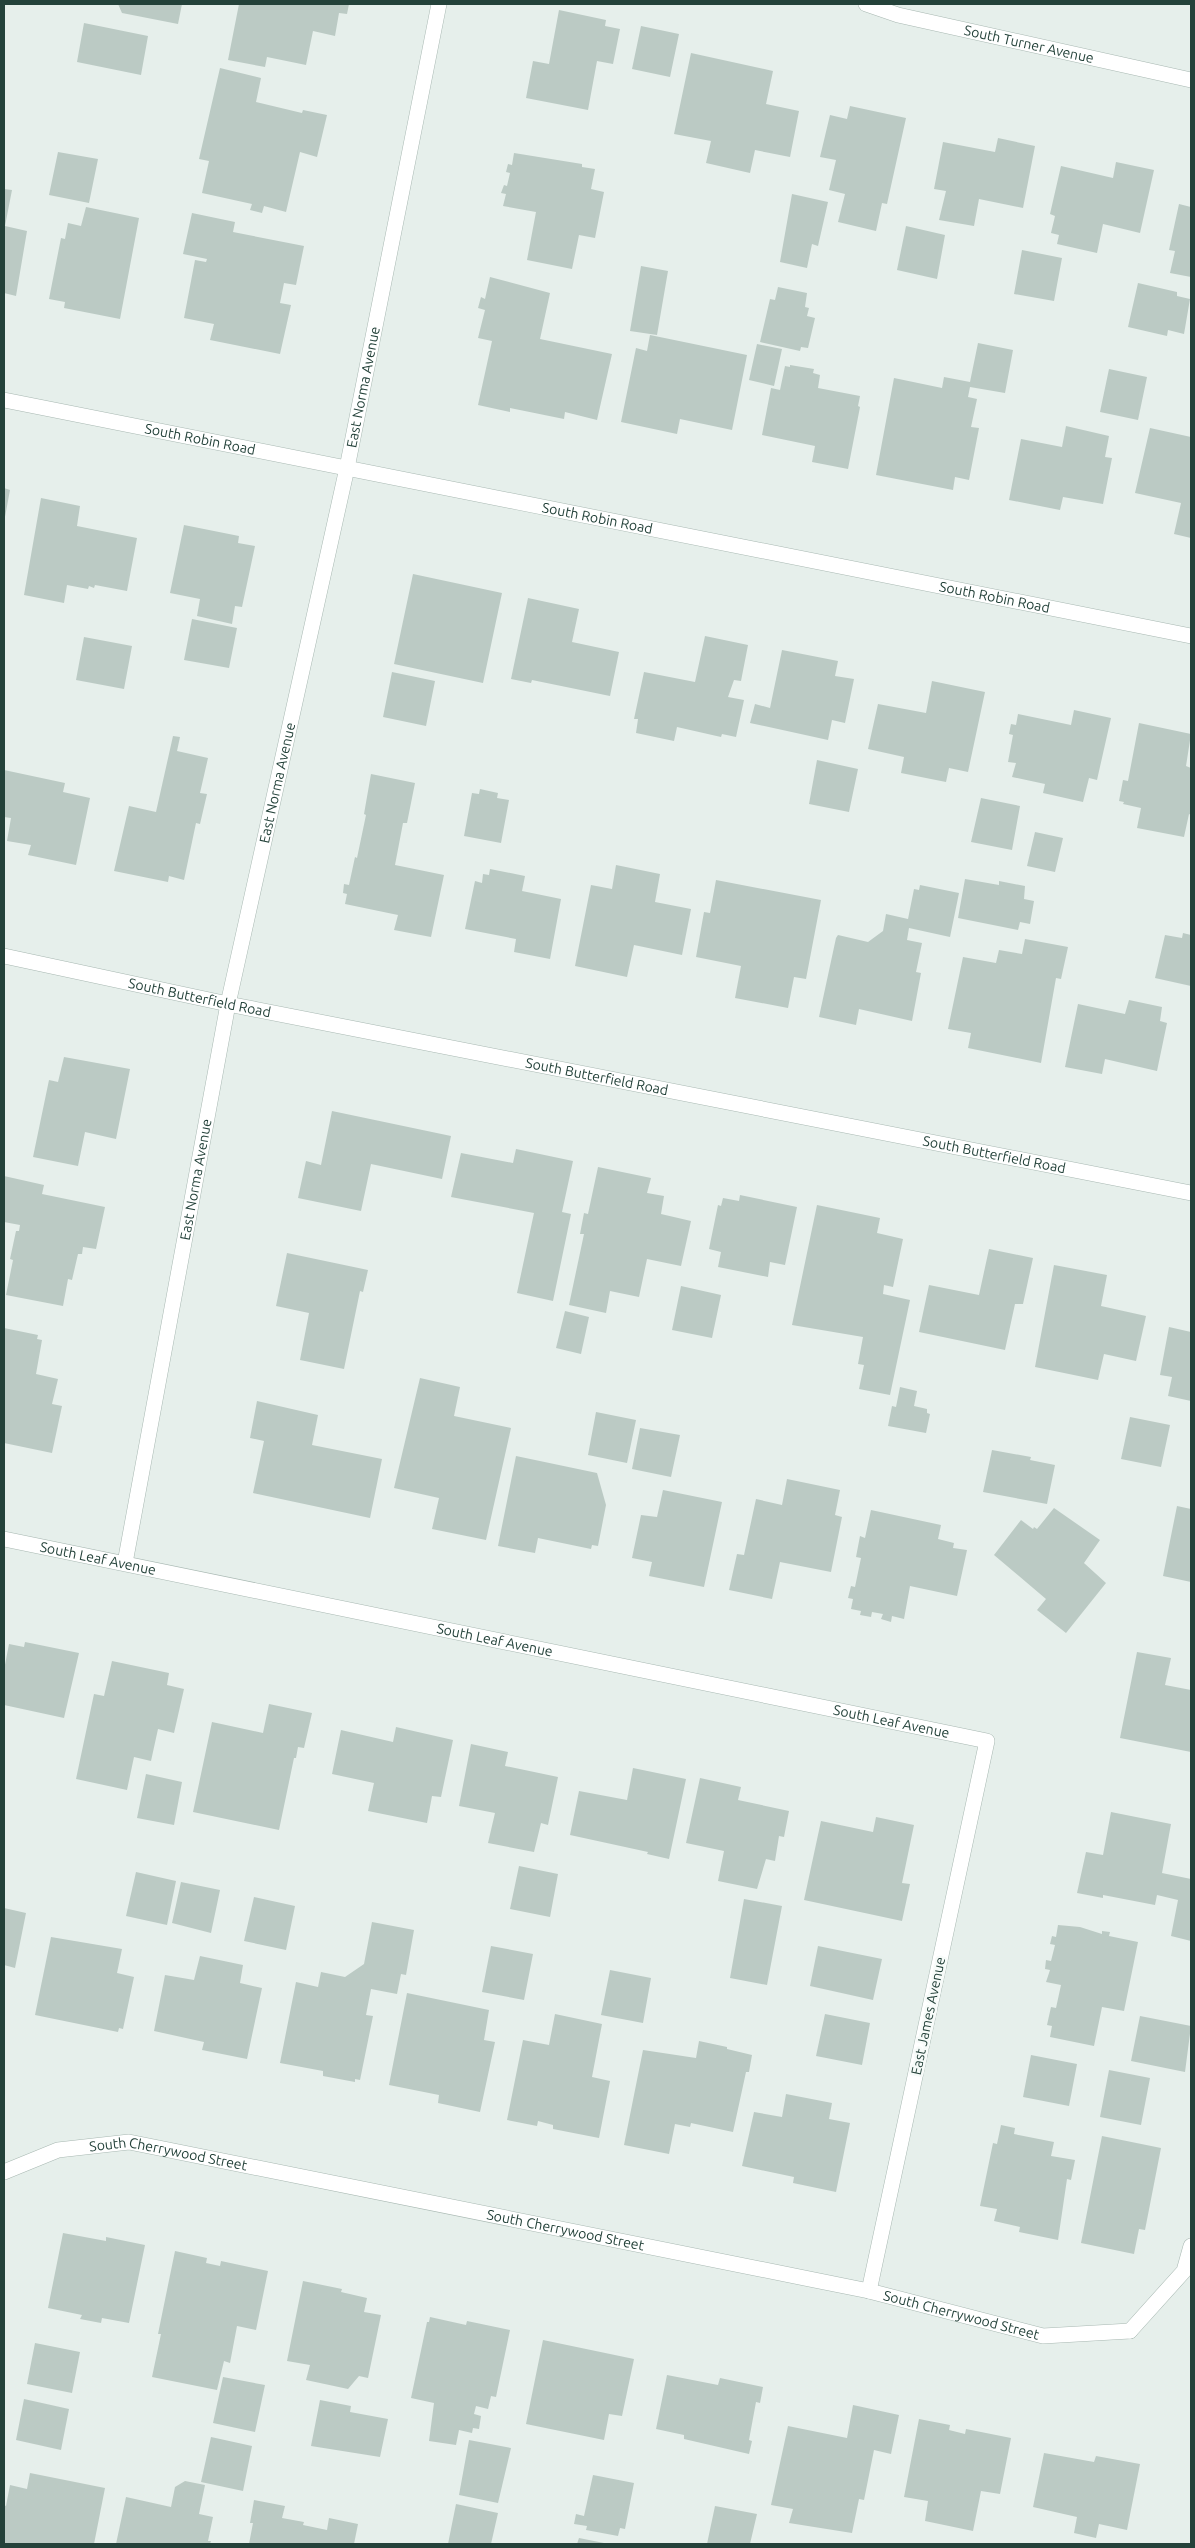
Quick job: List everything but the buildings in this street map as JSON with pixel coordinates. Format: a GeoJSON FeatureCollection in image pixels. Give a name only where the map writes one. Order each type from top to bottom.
{"type":"FeatureCollection","features":[{"type":"Feature","properties":{"kind":"street","name":"East Norma Avenue"},"geometry":{"type":"LineString","coordinates":[[125,1562],[228,1004],[347,468],[439,4]]}},
{"type":"Feature","properties":{"kind":"street","name":"South Turner Avenue"},"geometry":{"type":"LineString","coordinates":[[866,4],[898,14],[1191,80]]}},
{"type":"Feature","properties":{"kind":"street","name":"South Robin Road"},"geometry":{"type":"LineString","coordinates":[[4,400],[1191,636]]}},
{"type":"Feature","properties":{"kind":"street","name":"South Butterfield Road"},"geometry":{"type":"LineString","coordinates":[[4,956],[228,1004],[1191,1193]]}},
{"type":"Feature","properties":{"kind":"street","name":"South Leaf Avenue"},"geometry":{"type":"LineString","coordinates":[[4,1540],[125,1562],[987,1741]]}},
{"type":"Feature","properties":{"kind":"street","name":"East James Avenue"},"geometry":{"type":"LineString","coordinates":[[869,2292],[987,1741]]}},
{"type":"Feature","properties":{"kind":"street","name":"South Cherrywood Street"},"geometry":{"type":"LineString","coordinates":[[4,2172],[58,2150],[128,2142],[869,2292],[1043,2336],[1130,2331],[1184,2272],[1191,2246]]}}]}
